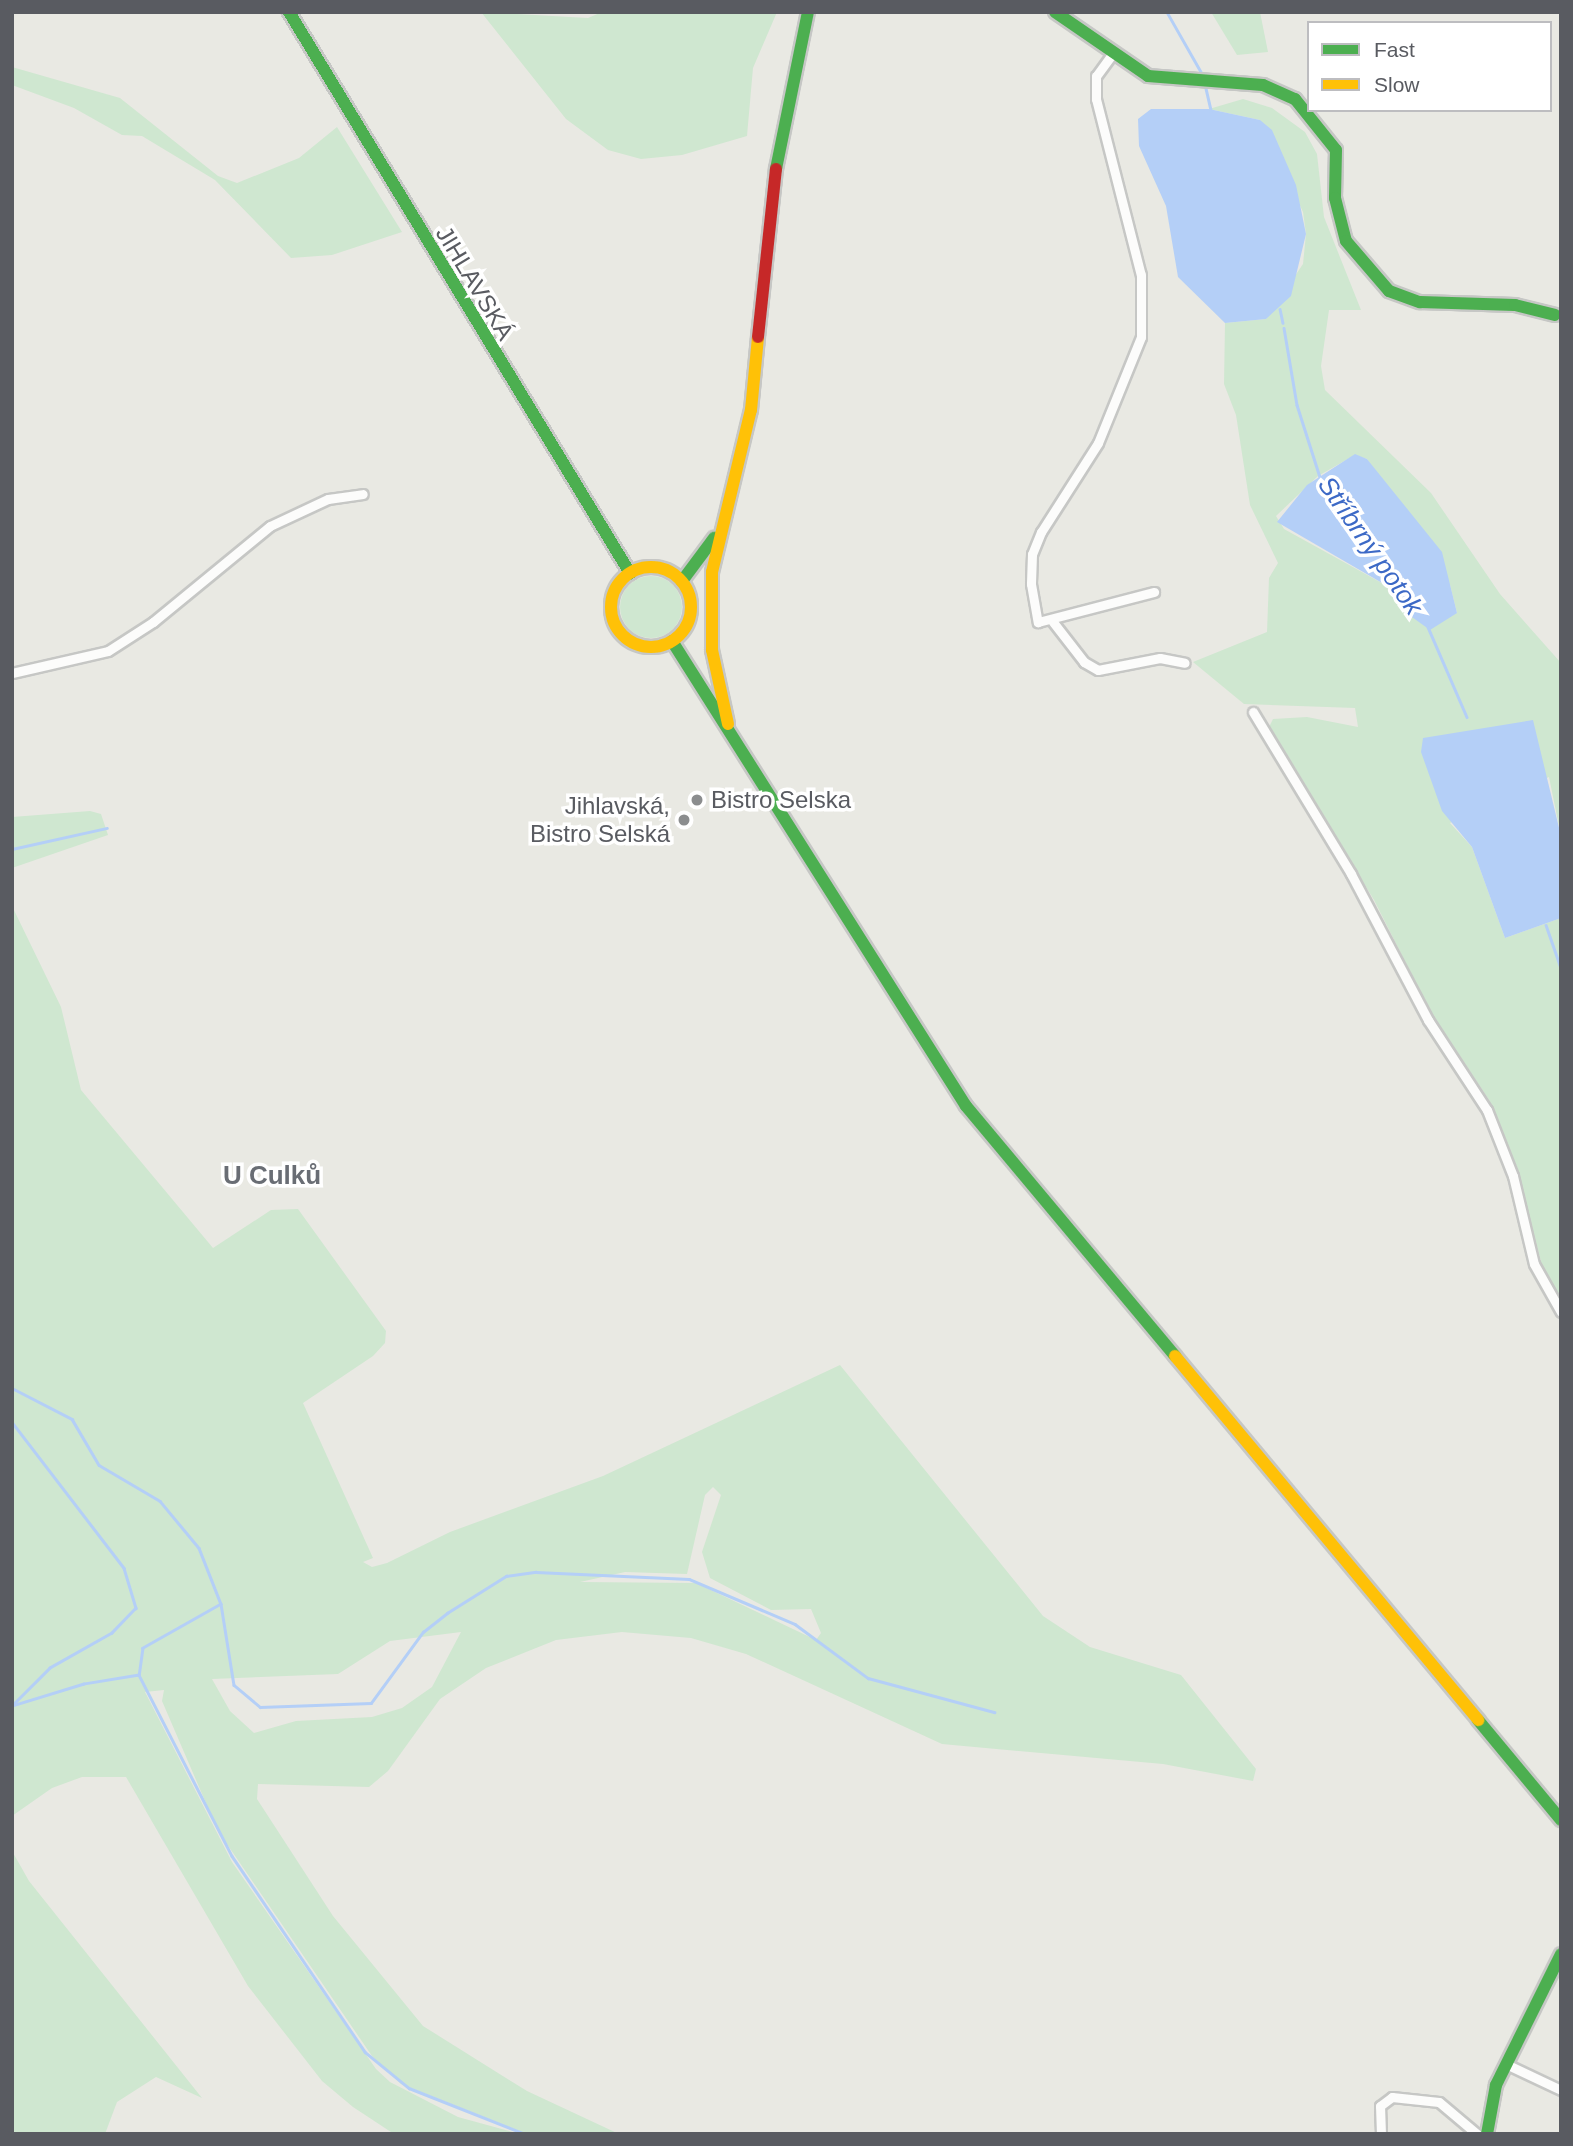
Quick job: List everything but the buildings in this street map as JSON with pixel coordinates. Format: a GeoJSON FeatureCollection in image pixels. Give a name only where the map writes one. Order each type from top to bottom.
{"type":"FeatureCollection","features":[{"type":"Feature","properties":{"kind":"main road","name":"JIHLAVSKÁ"},"geometry":{"type":"LineString","coordinates":[[289,12],[630,573]]}},
{"type":"Feature","properties":{"kind":"main road"},"geometry":{"type":"LineString","coordinates":[[741,753],[718,690],[710,629],[712,572],[751,410],[776,166],[807,12]]}},
{"type":"Feature","properties":{"kind":"main road"},"geometry":{"type":"LineString","coordinates":[[1055,12],[1148,76],[1263,86],[1295,99],[1336,150],[1335,198],[1346,241],[1389,291],[1420,302],[1516,305],[1558,317]]}},
{"type":"Feature","properties":{"kind":"main road"},"geometry":{"type":"LineString","coordinates":[[682,581],[724,518]]}},
{"type":"Feature","properties":{"kind":"main road"},"geometry":{"type":"LineString","coordinates":[[657,567],[682,581],[691,609],[672,641],[638,645],[617,628],[611,601],[630,573],[657,567]]}},
{"type":"Feature","properties":{"kind":"main road"},"geometry":{"type":"LineString","coordinates":[[672,641],[877,972],[982,1126],[1561,1820]]}},
{"type":"Feature","properties":{"kind":"main road"},"geometry":{"type":"LineString","coordinates":[[1487,2134],[1506,2064],[1561,1954]]}},
{"type":"Feature","properties":{"kind":"street"},"geometry":{"type":"LineString","coordinates":[[1112,53],[1096,76],[1096,99],[1141,275],[1143,314],[1116,406],[1032,554],[1038,622],[1053,622],[1154,592]]}},
{"type":"Feature","properties":{"kind":"street"},"geometry":{"type":"LineString","coordinates":[[12,673],[108,651],[153,622],[270,526],[328,499],[363,494]]}},
{"type":"Feature","properties":{"kind":"street"},"geometry":{"type":"LineString","coordinates":[[1053,622],[1079,657],[1098,670],[1160,658],[1185,663]]}},
{"type":"Feature","properties":{"kind":"street"},"geometry":{"type":"LineString","coordinates":[[1254,712],[1351,874],[1427,1020],[1487,1110],[1513,1176],[1534,1264],[1561,1312]]}},
{"type":"Feature","properties":{"kind":"street"},"geometry":{"type":"LineString","coordinates":[[1506,2064],[1561,2090]]}},
{"type":"Feature","properties":{"kind":"street"},"geometry":{"type":"LineString","coordinates":[[1381,2134],[1380,2106],[1392,2097],[1439,2102],[1477,2134]]}},
{"type":"Feature","properties":{"kind":"green space"},"geometry":{"type":"Polygon","coordinates":[[[481,12],[588,18],[602,12],[777,12],[753,68],[747,136],[682,155],[641,159],[608,150],[566,119],[481,12]]]}},
{"type":"Feature","properties":{"kind":"green space"},"geometry":{"type":"Polygon","coordinates":[[[1211,12],[1260,12],[1268,52],[1237,55],[1211,12]]]}},
{"type":"Feature","properties":{"kind":"green space"},"geometry":{"type":"Polygon","coordinates":[[[12,67],[120,98],[218,176],[237,183],[299,158],[337,127],[402,232],[332,255],[291,258],[215,180],[142,136],[122,135],[74,108],[12,85],[12,67]]]}},
{"type":"Feature","properties":{"kind":"green space"},"geometry":{"type":"Polygon","coordinates":[[[1243,99],[1272,108],[1305,132],[1317,154],[1324,217],[1361,310],[1329,310],[1321,366],[1325,390],[1431,493],[1500,594],[1561,663],[1561,836],[1549,777],[1450,823],[1472,847],[1505,938],[1561,918],[1561,1300],[1543,1270],[1517,1167],[1489,1100],[1430,1011],[1374,900],[1269,727],[1273,719],[1307,717],[1358,727],[1355,708],[1244,704],[1193,662],[1267,632],[1269,578],[1278,563],[1250,505],[1236,415],[1224,384],[1225,323],[1266,319],[1303,264],[1306,234],[1303,212],[1260,120],[1209,109],[1243,99]],[[1355,455],[1318,476],[1276,516],[1284,529],[1389,587],[1405,612],[1457,613],[1450,585],[1367,459],[1355,455]]]}},
{"type":"Feature","properties":{"kind":"green space"},"geometry":{"type":"Polygon","coordinates":[[[645,576],[657,576],[673,585],[680,595],[680,619],[673,629],[657,638],[645,638],[634,633],[625,624],[620,613],[620,601],[625,590],[634,581],[645,576]]]}},
{"type":"Feature","properties":{"kind":"green space"},"geometry":{"type":"Polygon","coordinates":[[[90,811],[101,814],[108,835],[12,868],[12,817],[90,811]]]}},
{"type":"Feature","properties":{"kind":"green space"},"geometry":{"type":"Polygon","coordinates":[[[12,906],[61,1007],[81,1090],[213,1248],[271,1210],[298,1209],[386,1331],[385,1343],[373,1356],[303,1403],[373,1558],[363,1562],[372,1567],[387,1563],[450,1532],[603,1476],[840,1365],[1043,1616],[1090,1647],[1181,1675],[1256,1769],[1253,1781],[1163,1764],[942,1744],[746,1654],[691,1638],[622,1632],[556,1640],[486,1668],[440,1699],[388,1771],[369,1787],[258,1784],[257,1799],[333,1916],[423,2026],[527,2091],[619,2134],[527,2134],[401,2084],[372,2056],[218,1831],[162,1701],[164,1690],[145,1692],[232,1862],[376,2069],[390,2082],[458,2117],[520,2134],[394,2134],[353,2107],[322,2081],[248,1986],[126,1777],[82,1777],[52,1788],[12,1816],[12,906]],[[713,1487],[705,1495],[687,1574],[625,1572],[580,1582],[696,1583],[816,1640],[821,1633],[811,1609],[771,1610],[710,1578],[702,1552],[721,1495],[713,1487]],[[461,1632],[390,1641],[338,1674],[212,1679],[230,1711],[254,1733],[296,1721],[372,1717],[402,1708],[432,1687],[461,1632]]]}},
{"type":"Feature","properties":{"kind":"green space"},"geometry":{"type":"Polygon","coordinates":[[[12,1851],[29,1881],[202,2098],[156,2077],[117,2102],[105,2134],[12,2134],[12,1851]]]}},
{"type":"Feature","properties":{"kind":"water"},"geometry":{"type":"Polygon","coordinates":[[[1151,109],[1209,109],[1260,120],[1272,130],[1296,185],[1306,234],[1291,296],[1266,319],[1225,323],[1178,277],[1166,206],[1139,146],[1138,119],[1151,109]]]}},
{"type":"Feature","properties":{"kind":"water"},"geometry":{"type":"Polygon","coordinates":[[[1355,454],[1367,459],[1442,552],[1457,613],[1430,630],[1405,612],[1389,587],[1277,522],[1307,485],[1355,454]]]}},
{"type":"Feature","properties":{"kind":"water"},"geometry":{"type":"Polygon","coordinates":[[[1533,720],[1561,836],[1561,918],[1505,938],[1472,847],[1442,811],[1421,752],[1423,738],[1533,720]]]}},
{"type":"Feature","properties":{"kind":"waterway","name":"Stříbrný potok"},"geometry":{"type":"LineString","coordinates":[[1167,12],[1204,77]]}},
{"type":"Feature","properties":{"kind":"waterway","name":"Stříbrný potok"},"geometry":{"type":"LineString","coordinates":[[1205,84],[1211,111]]}},
{"type":"Feature","properties":{"kind":"waterway","name":"Stříbrný potok"},"geometry":{"type":"LineString","coordinates":[[1280,309],[1283,323]]}},
{"type":"Feature","properties":{"kind":"waterway","name":"Stříbrný potok"},"geometry":{"type":"LineString","coordinates":[[1284,328],[1297,405],[1320,477]]}},
{"type":"Feature","properties":{"kind":"waterway","name":"Stříbrný potok"},"geometry":{"type":"LineString","coordinates":[[1428,627],[1467,717]]}},
{"type":"Feature","properties":{"kind":"waterway"},"geometry":{"type":"LineString","coordinates":[[12,849],[107,828]]}},
{"type":"Feature","properties":{"kind":"waterway","name":"Stříbrný potok"},"geometry":{"type":"LineString","coordinates":[[1546,925],[1561,968]]}},
{"type":"Feature","properties":{"kind":"waterway"},"geometry":{"type":"LineString","coordinates":[[12,1388],[72,1419],[99,1465],[160,1501],[199,1548],[221,1604],[143,1648],[139,1675],[84,1684],[12,1706]]}},
{"type":"Feature","properties":{"kind":"waterway"},"geometry":{"type":"LineString","coordinates":[[12,1422],[124,1568],[136,1608],[112,1633],[50,1668],[14,1704]]}},
{"type":"Feature","properties":{"kind":"waterway"},"geometry":{"type":"LineString","coordinates":[[221,1604],[234,1685],[260,1707],[371,1703],[423,1632],[447,1613],[506,1576],[536,1572],[689,1579],[795,1624],[868,1678],[994,1712]]}},
{"type":"Feature","properties":{"kind":"waterway"},"geometry":{"type":"LineString","coordinates":[[139,1675],[232,1856],[365,2052],[409,2088],[525,2134]]}},
{"type":"Feature","properties":{"kind":"traffic: fast"},"geometry":{"type":"LineString","coordinates":[[289,12],[630,573]]}},
{"type":"Feature","properties":{"kind":"traffic: fast"},"geometry":{"type":"LineString","coordinates":[[776,169],[808,12]]}},
{"type":"Feature","properties":{"kind":"traffic: fast"},"geometry":{"type":"LineString","coordinates":[[1055,12],[1148,76],[1263,85],[1295,99],[1336,150],[1335,198],[1346,241],[1389,291],[1420,302],[1515,305],[1555,315]]}},
{"type":"Feature","properties":{"kind":"traffic: fast"},"geometry":{"type":"LineString","coordinates":[[682,581],[714,538]]}},
{"type":"Feature","properties":{"kind":"traffic: fast"},"geometry":{"type":"LineString","coordinates":[[672,641],[966,1106],[1175,1356]]}},
{"type":"Feature","properties":{"kind":"traffic: fast"},"geometry":{"type":"LineString","coordinates":[[1478,1720],[1561,1820]]}},
{"type":"Feature","properties":{"kind":"traffic: fast"},"geometry":{"type":"LineString","coordinates":[[1487,2134],[1496,2085],[1561,1954]]}},
{"type":"Feature","properties":{"kind":"traffic: slow"},"geometry":{"type":"LineString","coordinates":[[728,724],[712,650],[712,572],[751,410],[758,337]]}},
{"type":"Feature","properties":{"kind":"traffic: slow"},"geometry":{"type":"LineString","coordinates":[[651,567],[666,570],[679,579],[688,592],[691,607],[688,622],[679,635],[666,644],[651,647],[636,644],[623,635],[614,622],[611,607],[614,592],[623,579],[636,570],[651,567]]}},
{"type":"Feature","properties":{"kind":"traffic: slow"},"geometry":{"type":"LineString","coordinates":[[1175,1356],[1478,1720]]}},
{"type":"Feature","properties":{"kind":"traffic: jam"},"geometry":{"type":"LineString","coordinates":[[758,337],[776,169]]}},
{"type":"Feature","properties":{"kind":"place","name":"Bistro Selska"},"geometry":{"type":"Point","coordinates":[697,800]}},
{"type":"Feature","properties":{"kind":"place","name":"Jihlavská, Bistro Selská"},"geometry":{"type":"Point","coordinates":[684,820]}},
{"type":"Feature","properties":{"kind":"district","name":"U Culků"},"geometry":{"type":"Point","coordinates":[272,1176]}}]}
